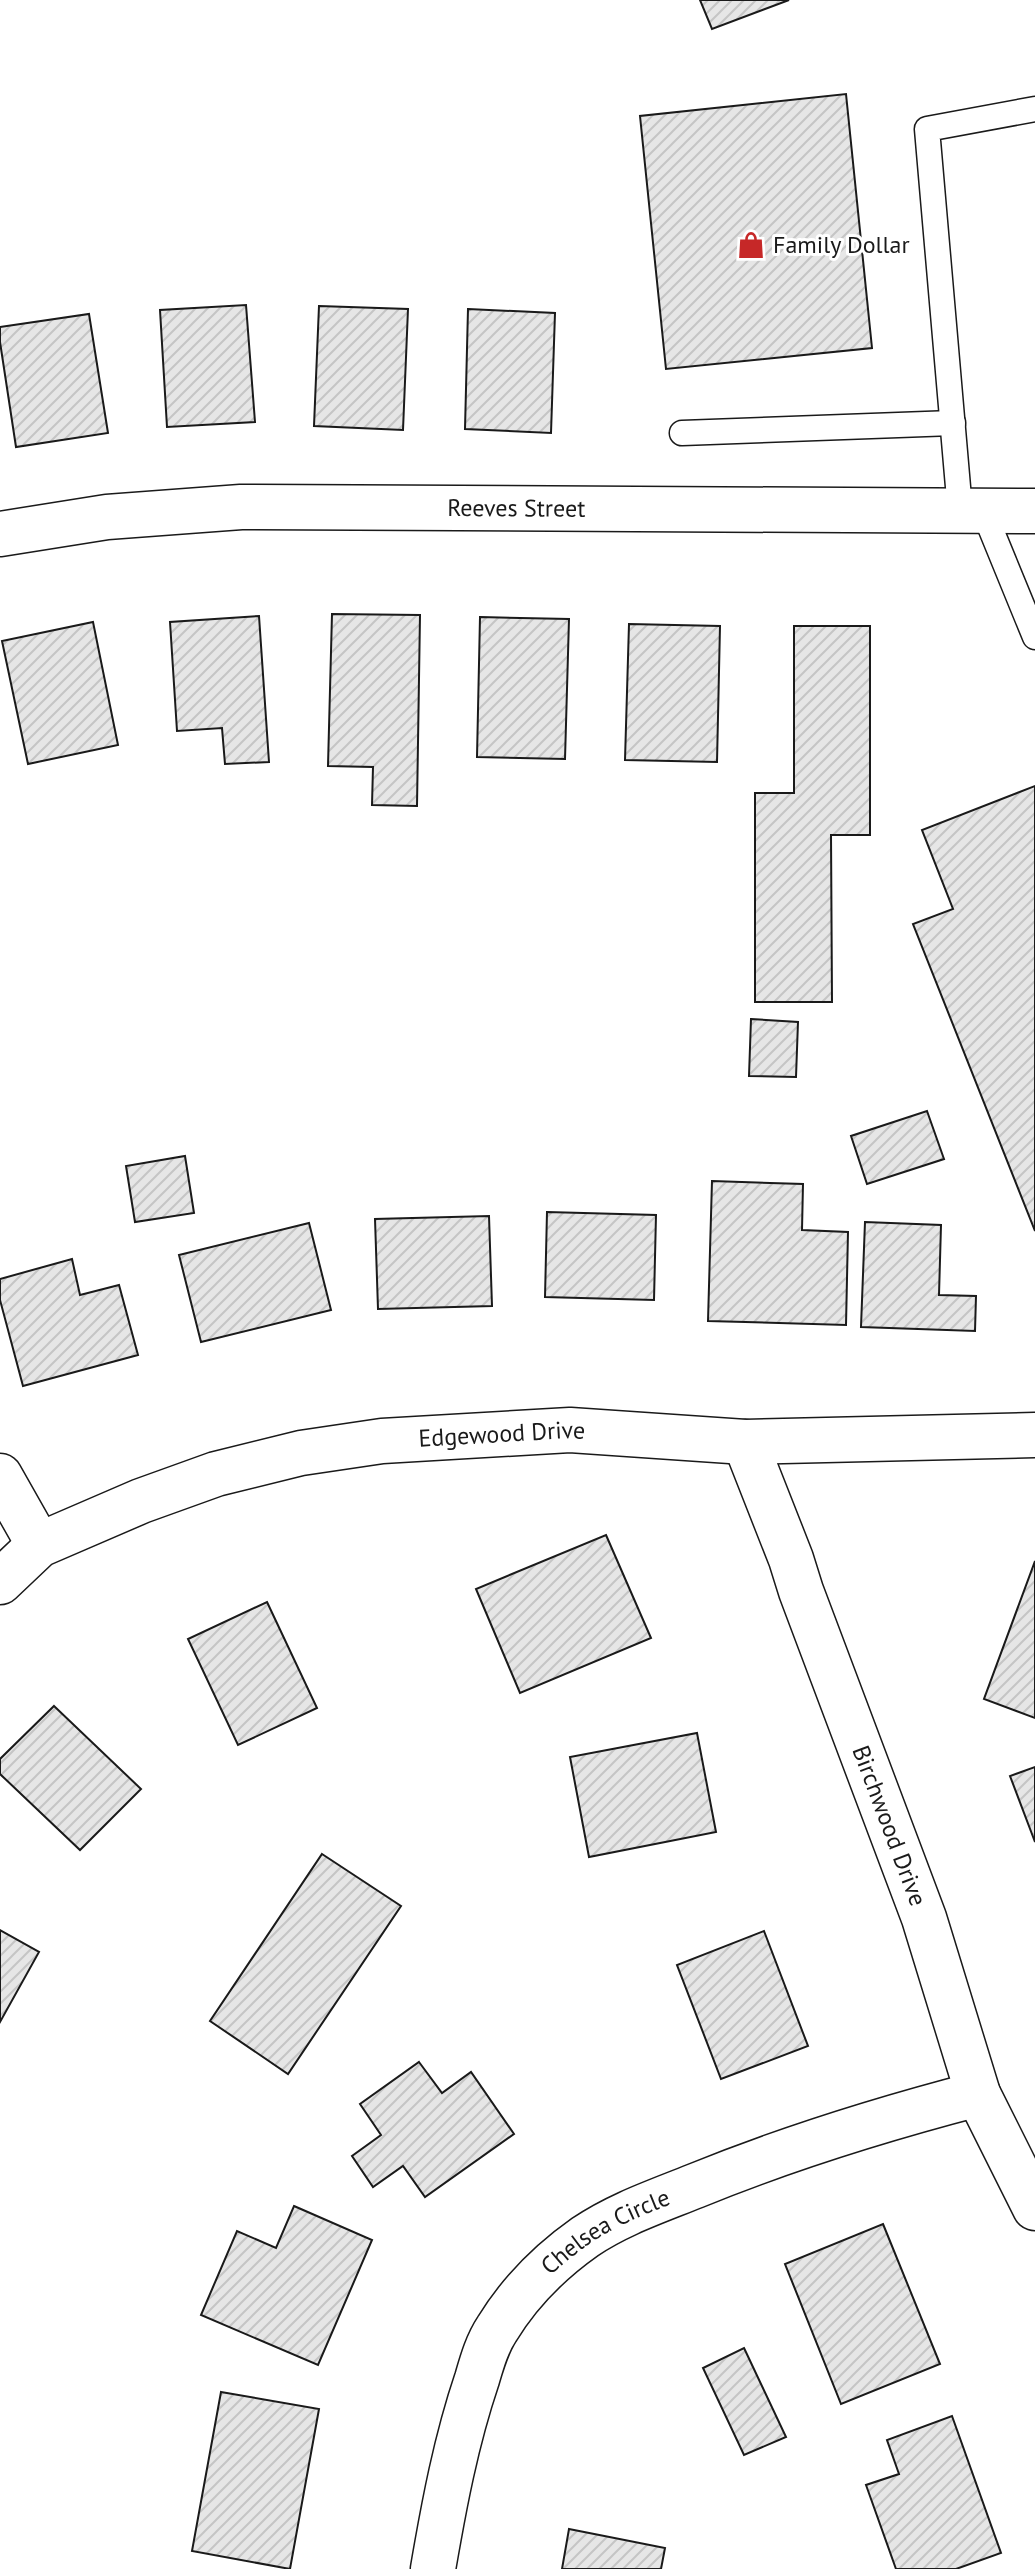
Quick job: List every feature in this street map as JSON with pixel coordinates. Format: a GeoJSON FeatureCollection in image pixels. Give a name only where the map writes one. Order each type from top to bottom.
{"type":"FeatureCollection","features":[{"type":"Feature","properties":{"kind":"street","name":"Reeves Street"},"geometry":{"type":"LineString","coordinates":[[0,534],[107,517],[241,507],[1035,511]]}},
{"type":"Feature","properties":{"kind":"street","name":"Edgewood Drive"},"geometry":{"type":"LineString","coordinates":[[0,1582],[39,1545],[141,1501],[216,1474],[301,1453],[382,1441],[570,1430],[745,1442],[1035,1435]]}},
{"type":"Feature","properties":{"kind":"street","name":"Birchwood Drive"},"geometry":{"type":"LineString","coordinates":[[745,1442],[924,1918],[978,2094],[1035,2208]]}},
{"type":"Feature","properties":{"kind":"street"},"geometry":{"type":"LineString","coordinates":[[0,1476],[39,1545]]}},
{"type":"Feature","properties":{"kind":"street","name":"Chelsea Circle"},"geometry":{"type":"LineString","coordinates":[[433,2569],[466,2411],[487,2348],[523,2293],[557,2259],[586,2237],[628,2213],[755,2161],[872,2122],[978,2094]]}},
{"type":"Feature","properties":{"kind":"lane"},"geometry":{"type":"LineString","coordinates":[[1035,109],[927,129],[953,423],[972,510],[1035,637]]}},
{"type":"Feature","properties":{"kind":"lane"},"geometry":{"type":"LineString","coordinates":[[682,433],[953,423]]}},
{"type":"Feature","properties":{"kind":"building"},"geometry":{"type":"Polygon","coordinates":[[[700,0],[789,0],[712,29],[700,0]]]}},
{"type":"Feature","properties":{"kind":"building"},"geometry":{"type":"Polygon","coordinates":[[[846,94],[872,348],[666,369],[640,116],[846,94]]]}},
{"type":"Feature","properties":{"kind":"building"},"geometry":{"type":"Polygon","coordinates":[[[246,305],[255,422],[167,427],[160,310],[246,305]]]}},
{"type":"Feature","properties":{"kind":"building"},"geometry":{"type":"Polygon","coordinates":[[[319,306],[408,309],[403,430],[314,426],[319,306]]]}},
{"type":"Feature","properties":{"kind":"building"},"geometry":{"type":"Polygon","coordinates":[[[468,309],[555,313],[551,433],[465,429],[468,309]]]}},
{"type":"Feature","properties":{"kind":"building"},"geometry":{"type":"Polygon","coordinates":[[[89,314],[108,433],[16,447],[0,327],[89,314]]]}},
{"type":"Feature","properties":{"kind":"building"},"geometry":{"type":"Polygon","coordinates":[[[332,614],[420,615],[417,806],[372,805],[373,767],[328,766],[332,614]]]}},
{"type":"Feature","properties":{"kind":"building"},"geometry":{"type":"Polygon","coordinates":[[[259,616],[269,762],[225,764],[222,728],[177,731],[170,622],[259,616]]]}},
{"type":"Feature","properties":{"kind":"building"},"geometry":{"type":"Polygon","coordinates":[[[480,617],[569,619],[565,759],[477,757],[480,617]]]}},
{"type":"Feature","properties":{"kind":"building"},"geometry":{"type":"Polygon","coordinates":[[[93,622],[118,745],[28,764],[2,641],[93,622]]]}},
{"type":"Feature","properties":{"kind":"building"},"geometry":{"type":"Polygon","coordinates":[[[629,624],[720,626],[717,762],[625,760],[629,624]]]}},
{"type":"Feature","properties":{"kind":"building"},"geometry":{"type":"Polygon","coordinates":[[[794,626],[870,626],[870,835],[831,835],[832,1002],[755,1002],[755,793],[794,793],[794,626]]]}},
{"type":"Feature","properties":{"kind":"building"},"geometry":{"type":"Polygon","coordinates":[[[1035,786],[1035,1231],[913,924],[953,909],[922,830],[1035,786]]]}},
{"type":"Feature","properties":{"kind":"building"},"geometry":{"type":"Polygon","coordinates":[[[751,1019],[798,1022],[796,1077],[749,1076],[751,1019]]]}},
{"type":"Feature","properties":{"kind":"building"},"geometry":{"type":"Polygon","coordinates":[[[927,1111],[944,1159],[867,1184],[851,1136],[927,1111]]]}},
{"type":"Feature","properties":{"kind":"building"},"geometry":{"type":"Polygon","coordinates":[[[185,1156],[194,1213],[135,1222],[126,1166],[185,1156]]]}},
{"type":"Feature","properties":{"kind":"building"},"geometry":{"type":"Polygon","coordinates":[[[712,1181],[803,1184],[802,1230],[848,1232],[846,1325],[708,1321],[712,1181]]]}},
{"type":"Feature","properties":{"kind":"building"},"geometry":{"type":"Polygon","coordinates":[[[547,1212],[656,1215],[654,1300],[545,1297],[547,1212]]]}},
{"type":"Feature","properties":{"kind":"building"},"geometry":{"type":"Polygon","coordinates":[[[489,1216],[492,1306],[378,1309],[375,1219],[489,1216]]]}},
{"type":"Feature","properties":{"kind":"building"},"geometry":{"type":"Polygon","coordinates":[[[865,1222],[941,1225],[939,1295],[976,1296],[975,1331],[861,1327],[865,1222]]]}},
{"type":"Feature","properties":{"kind":"building"},"geometry":{"type":"Polygon","coordinates":[[[309,1223],[331,1310],[201,1342],[179,1255],[309,1223]]]}},
{"type":"Feature","properties":{"kind":"building"},"geometry":{"type":"Polygon","coordinates":[[[72,1259],[80,1295],[119,1285],[138,1355],[23,1386],[0,1300],[0,1279],[72,1259]]]}},
{"type":"Feature","properties":{"kind":"building"},"geometry":{"type":"Polygon","coordinates":[[[606,1535],[651,1638],[520,1693],[476,1589],[606,1535]]]}},
{"type":"Feature","properties":{"kind":"building"},"geometry":{"type":"Polygon","coordinates":[[[1035,1561],[1035,1718],[984,1699],[1035,1561]]]}},
{"type":"Feature","properties":{"kind":"building"},"geometry":{"type":"Polygon","coordinates":[[[267,1602],[317,1708],[238,1745],[188,1639],[267,1602]]]}},
{"type":"Feature","properties":{"kind":"building"},"geometry":{"type":"Polygon","coordinates":[[[54,1706],[141,1789],[80,1850],[0,1774],[0,1759],[54,1706]]]}},
{"type":"Feature","properties":{"kind":"building"},"geometry":{"type":"Polygon","coordinates":[[[697,1733],[716,1832],[589,1857],[570,1757],[697,1733]]]}},
{"type":"Feature","properties":{"kind":"building"},"geometry":{"type":"Polygon","coordinates":[[[1035,1767],[1035,1842],[1010,1776],[1035,1767]]]}},
{"type":"Feature","properties":{"kind":"building"},"geometry":{"type":"Polygon","coordinates":[[[322,1854],[401,1906],[288,2074],[210,2021],[322,1854]]]}},
{"type":"Feature","properties":{"kind":"building"},"geometry":{"type":"Polygon","coordinates":[[[0,1930],[39,1952],[0,2022],[0,1930]]]}},
{"type":"Feature","properties":{"kind":"building"},"geometry":{"type":"Polygon","coordinates":[[[764,1931],[808,2046],[721,2079],[677,1965],[764,1931]]]}},
{"type":"Feature","properties":{"kind":"building"},"geometry":{"type":"Polygon","coordinates":[[[419,2062],[442,2093],[471,2072],[514,2134],[425,2197],[403,2166],[373,2187],[352,2156],[381,2135],[360,2104],[419,2062]]]}},
{"type":"Feature","properties":{"kind":"building"},"geometry":{"type":"Polygon","coordinates":[[[294,2206],[372,2240],[318,2365],[201,2315],[237,2231],[276,2248],[294,2206]]]}},
{"type":"Feature","properties":{"kind":"building"},"geometry":{"type":"Polygon","coordinates":[[[883,2224],[940,2364],[841,2404],[785,2264],[883,2224]]]}},
{"type":"Feature","properties":{"kind":"building"},"geometry":{"type":"Polygon","coordinates":[[[744,2348],[786,2437],[744,2455],[703,2368],[744,2348]]]}},
{"type":"Feature","properties":{"kind":"building"},"geometry":{"type":"Polygon","coordinates":[[[221,2392],[319,2409],[290,2569],[192,2551],[221,2392]]]}},
{"type":"Feature","properties":{"kind":"building"},"geometry":{"type":"Polygon","coordinates":[[[952,2416],[1001,2553],[956,2569],[896,2569],[866,2485],[899,2474],[887,2440],[952,2416]]]}},
{"type":"Feature","properties":{"kind":"building"},"geometry":{"type":"Polygon","coordinates":[[[569,2529],[665,2548],[661,2569],[562,2569],[569,2529]]]}},
{"type":"Feature","properties":{"kind":"place","name":"Family Dollar"},"geometry":{"type":"Point","coordinates":[751,245]}}]}
